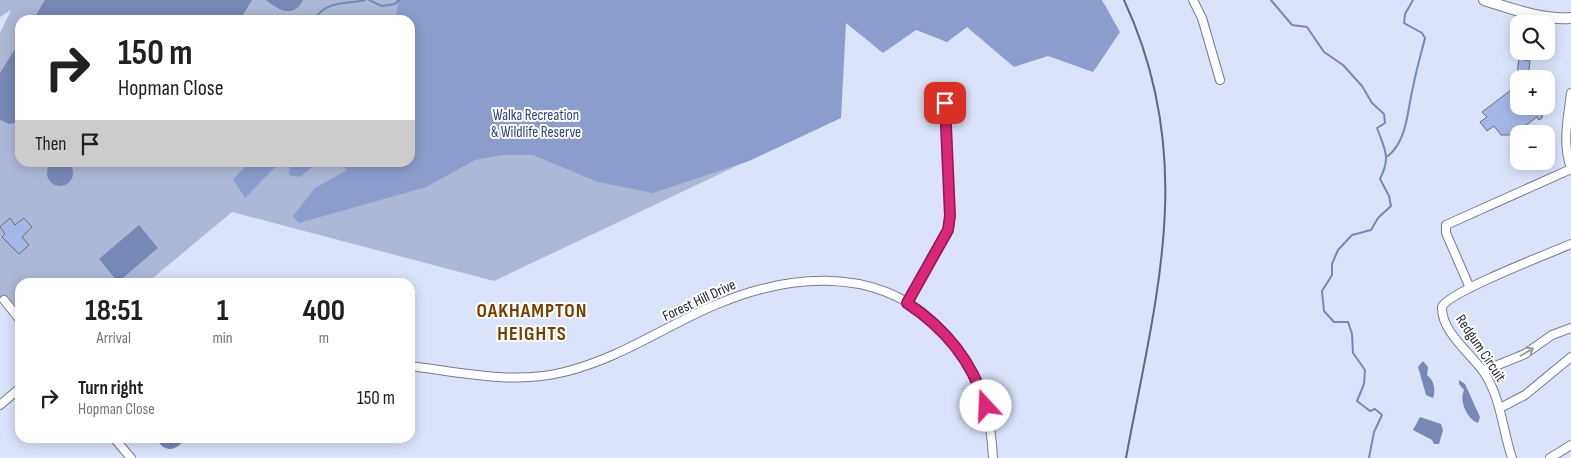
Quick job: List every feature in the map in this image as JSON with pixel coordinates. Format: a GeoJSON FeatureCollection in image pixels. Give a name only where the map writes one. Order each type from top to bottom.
{"type":"FeatureCollection","features":[{"type":"Feature","properties":{"kind":"main road"},"geometry":{"type":"LineString","coordinates":[[1484,0],[1539,15]]}},
{"type":"Feature","properties":{"kind":"main road"},"geometry":{"type":"LineString","coordinates":[[1555,19],[1571,18]]}},
{"type":"Feature","properties":{"kind":"main road"},"geometry":{"type":"LineString","coordinates":[[1555,20],[1571,28]]}},
{"type":"Feature","properties":{"kind":"street"},"geometry":{"type":"LineString","coordinates":[[1193,0],[1202,18],[1220,80]]}},
{"type":"Feature","properties":{"kind":"street"},"geometry":{"type":"LineString","coordinates":[[1470,288],[1446,233],[1446,226],[1571,168],[1567,156],[1566,133],[1571,93]]}},
{"type":"Feature","properties":{"kind":"street"},"geometry":{"type":"LineString","coordinates":[[907,303],[948,230],[950,216],[945,103]]}},
{"type":"Feature","properties":{"kind":"street","name":"Redgum Circuit"},"geometry":{"type":"LineString","coordinates":[[1512,458],[1500,408],[1483,371],[1454,334],[1442,311],[1446,301],[1470,288],[1571,244]]}},
{"type":"Feature","properties":{"kind":"street","name":"Forest Hill Drive"},"geometry":{"type":"LineString","coordinates":[[415,367],[503,377],[562,373],[614,356],[714,305],[752,291],[792,282],[826,280],[850,282],[877,289],[907,303],[944,332],[966,360],[979,384],[991,428],[993,458]]}},
{"type":"Feature","properties":{"kind":"street"},"geometry":{"type":"LineString","coordinates":[[4,300],[15,314]]}},
{"type":"Feature","properties":{"kind":"street"},"geometry":{"type":"LineString","coordinates":[[1483,371],[1525,354],[1552,335],[1571,328]]}},
{"type":"Feature","properties":{"kind":"street"},"geometry":{"type":"LineString","coordinates":[[1500,408],[1525,395],[1571,357]]}},
{"type":"Feature","properties":{"kind":"street"},"geometry":{"type":"LineString","coordinates":[[0,405],[15,392]]}},
{"type":"Feature","properties":{"kind":"street"},"geometry":{"type":"LineString","coordinates":[[118,443],[131,458]]}},
{"type":"Feature","properties":{"kind":"street"},"geometry":{"type":"LineString","coordinates":[[1550,458],[1571,446]]}},
{"type":"Feature","properties":{"kind":"green space","name":"Walka Recreation & Wildlife Reserve"},"geometry":{"type":"Polygon","coordinates":[[[0,0],[820,0],[825,124],[494,281],[232,212],[153,278],[15,278],[15,308],[6,298],[0,303],[0,33],[11,10],[0,17],[0,0]]]}},
{"type":"Feature","properties":{"kind":"green space"},"geometry":{"type":"Polygon","coordinates":[[[399,0],[1102,0],[1120,32],[1093,72],[1048,56],[1014,67],[967,27],[947,42],[916,30],[883,53],[846,23],[841,118],[749,161],[653,193],[598,182],[533,155],[503,155],[475,160],[426,187],[299,223],[293,216],[315,188],[347,170],[344,167],[415,167],[415,15],[396,15],[399,0]]]}},
{"type":"Feature","properties":{"kind":"green space"},"geometry":{"type":"Polygon","coordinates":[[[245,167],[275,167],[245,198],[233,179],[245,167]]]}},
{"type":"Feature","properties":{"kind":"green space"},"geometry":{"type":"Polygon","coordinates":[[[290,167],[312,167],[300,177],[289,175],[290,167]]]}},
{"type":"Feature","properties":{"kind":"shaded area"},"geometry":{"type":"Polygon","coordinates":[[[45,0],[252,0],[243,15],[36,15],[45,0]]]}},
{"type":"Feature","properties":{"kind":"shaded area"},"geometry":{"type":"Polygon","coordinates":[[[266,0],[303,0],[295,9],[286,11],[281,10],[266,0]]]}},
{"type":"Feature","properties":{"kind":"shaded area"},"geometry":{"type":"Polygon","coordinates":[[[15,49],[15,123],[9,124],[0,120],[0,73],[15,49]]]}},
{"type":"Feature","properties":{"kind":"shaded area"},"geometry":{"type":"Polygon","coordinates":[[[49,167],[72,168],[72,178],[65,185],[55,185],[48,178],[49,167]]]}},
{"type":"Feature","properties":{"kind":"shaded area"},"geometry":{"type":"Polygon","coordinates":[[[139,225],[158,248],[123,278],[115,278],[99,259],[139,225]]]}},
{"type":"Feature","properties":{"kind":"shaded area"},"geometry":{"type":"Polygon","coordinates":[[[1423,361],[1428,367],[1427,375],[1434,385],[1433,398],[1426,395],[1418,367],[1423,361]]]}},
{"type":"Feature","properties":{"kind":"shaded area"},"geometry":{"type":"Polygon","coordinates":[[[1459,380],[1465,384],[1480,417],[1478,423],[1467,414],[1463,404],[1464,390],[1459,384],[1459,380]]]}},
{"type":"Feature","properties":{"kind":"shaded area"},"geometry":{"type":"Polygon","coordinates":[[[1420,417],[1441,424],[1443,430],[1439,444],[1434,444],[1432,440],[1413,430],[1420,417]]]}},
{"type":"Feature","properties":{"kind":"shaded area"},"geometry":{"type":"Polygon","coordinates":[[[159,443],[182,443],[170,449],[159,443]]]}},
{"type":"Feature","properties":{"kind":"building"},"geometry":{"type":"Polygon","coordinates":[[[1519,60],[1530,61],[1529,70],[1517,70],[1519,60]]]}},
{"type":"Feature","properties":{"kind":"building"},"geometry":{"type":"Polygon","coordinates":[[[1510,91],[1510,115],[1542,115],[1539,120],[1537,117],[1526,125],[1510,125],[1510,135],[1501,135],[1494,126],[1487,131],[1480,122],[1487,117],[1482,112],[1510,91]]]}},
{"type":"Feature","properties":{"kind":"building"},"geometry":{"type":"Polygon","coordinates":[[[10,218],[15,225],[24,218],[32,227],[22,237],[29,245],[19,254],[2,237],[5,234],[0,227],[10,218]]]}},
{"type":"Feature","properties":{"kind":"waterway"},"geometry":{"type":"LineString","coordinates":[[318,15],[324,9],[336,4],[365,0]]}},
{"type":"Feature","properties":{"kind":"waterway"},"geometry":{"type":"LineString","coordinates":[[369,0],[382,6],[395,4],[399,0]]}},
{"type":"Feature","properties":{"kind":"waterway"},"geometry":{"type":"LineString","coordinates":[[1271,0],[1292,25],[1307,27],[1324,52],[1343,65],[1362,86],[1372,103],[1384,114],[1385,123],[1377,128],[1386,153],[1385,165],[1380,179],[1389,196],[1391,206],[1378,218],[1371,230],[1352,235],[1338,250],[1332,264],[1332,275],[1322,291],[1324,311],[1334,322],[1348,322],[1352,334],[1353,353],[1365,370],[1364,384],[1357,401],[1370,411],[1375,409],[1382,415],[1374,432],[1369,458]]}},
{"type":"Feature","properties":{"kind":"waterway"},"geometry":{"type":"LineString","coordinates":[[1388,156],[1395,149],[1403,133],[1425,38],[1422,33],[1404,23],[1405,14],[1413,0]]}},
{"type":"Feature","properties":{"kind":"railway"},"geometry":{"type":"LineString","coordinates":[[1124,0],[1147,59],[1160,116],[1165,172],[1164,228],[1158,284],[1126,458]]}},
{"type":"Feature","properties":{"kind":"district","name":"OAKHAMPTON HEIGHTS"},"geometry":{"type":"Point","coordinates":[532,322]}},
{"type":"Feature","properties":{"kind":"route"},"geometry":{"type":"LineString","coordinates":[[945,103],[950,216],[948,230],[907,303],[928,317],[955,344],[979,384],[986,406]]}}]}
